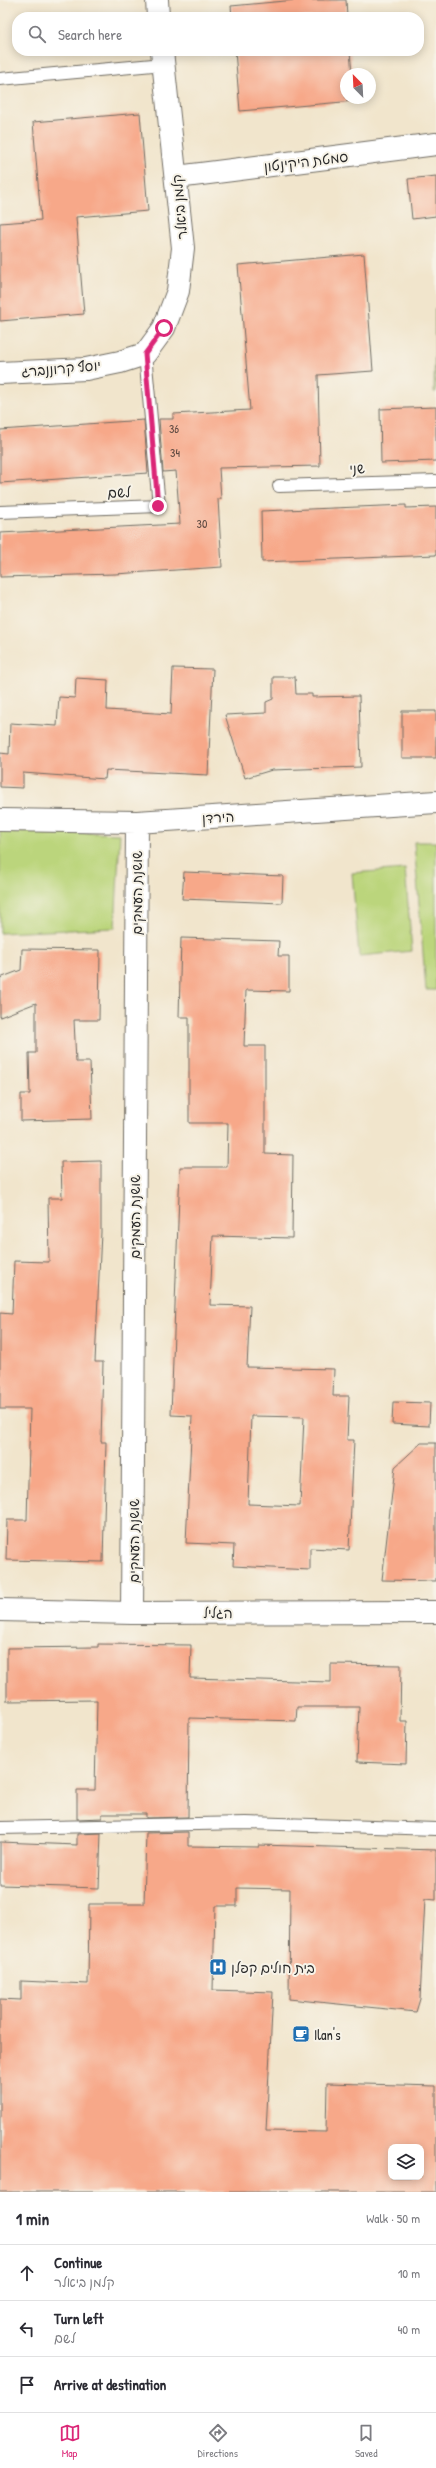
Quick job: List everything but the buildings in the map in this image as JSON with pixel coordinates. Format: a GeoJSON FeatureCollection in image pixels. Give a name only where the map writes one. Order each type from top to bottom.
{"type":"FeatureCollection","features":[{"type":"Feature","properties":{"kind":"street"},"geometry":{"type":"LineString","coordinates":[[156,0],[157,12]]}},
{"type":"Feature","properties":{"kind":"street","name":"קלמן ביאלר"},"geometry":{"type":"LineString","coordinates":[[145,354],[164,328],[178,291],[183,248],[177,177],[163,57]]}},
{"type":"Feature","properties":{"kind":"street","name":"סמטת היקינטון"},"geometry":{"type":"LineString","coordinates":[[177,177],[436,144]]}},
{"type":"Feature","properties":{"kind":"street","name":"יוסף קרוננברג"},"geometry":{"type":"LineString","coordinates":[[0,373],[86,369],[120,362],[145,354]]}},
{"type":"Feature","properties":{"kind":"street","name":"הירדן"},"geometry":{"type":"LineString","coordinates":[[0,820],[137,822],[436,802]]}},
{"type":"Feature","properties":{"kind":"street","name":"שושנת העמקים"},"geometry":{"type":"LineString","coordinates":[[132,1612],[137,822]]}},
{"type":"Feature","properties":{"kind":"street","name":"הגליל"},"geometry":{"type":"LineString","coordinates":[[0,1610],[132,1612],[436,1612]]}},
{"type":"Feature","properties":{"kind":"lane"},"geometry":{"type":"LineString","coordinates":[[0,79],[163,57]]}},
{"type":"Feature","properties":{"kind":"lane","name":"לשם"},"geometry":{"type":"LineString","coordinates":[[0,512],[158,506],[145,354]]}},
{"type":"Feature","properties":{"kind":"lane","name":"שני"},"geometry":{"type":"LineString","coordinates":[[279,486],[436,481]]}},
{"type":"Feature","properties":{"kind":"lane"},"geometry":{"type":"LineString","coordinates":[[0,1828],[246,1824],[436,1829]]}},
{"type":"Feature","properties":{"kind":"green space"},"geometry":{"type":"Polygon","coordinates":[[[435,308],[436,392],[434,392],[435,308]]]}},
{"type":"Feature","properties":{"kind":"green space"},"geometry":{"type":"Polygon","coordinates":[[[0,829],[120,834],[115,928],[0,933],[0,829]]]}},
{"type":"Feature","properties":{"kind":"green space"},"geometry":{"type":"Polygon","coordinates":[[[414,842],[436,842],[436,990],[426,990],[414,842]]]}},
{"type":"Feature","properties":{"kind":"green space"},"geometry":{"type":"Polygon","coordinates":[[[405,869],[412,951],[359,956],[352,873],[405,869]]]}},
{"type":"Feature","properties":{"kind":"place","name":"בית חולים קפלן"},"geometry":{"type":"Point","coordinates":[218,1967]}},
{"type":"Feature","properties":{"kind":"place","name":"Ilan's"},"geometry":{"type":"Point","coordinates":[301,2034]}},
{"type":"Feature","properties":{"kind":"route"},"geometry":{"type":"LineString","coordinates":[[158,506],[145,354],[164,328]]}}]}
